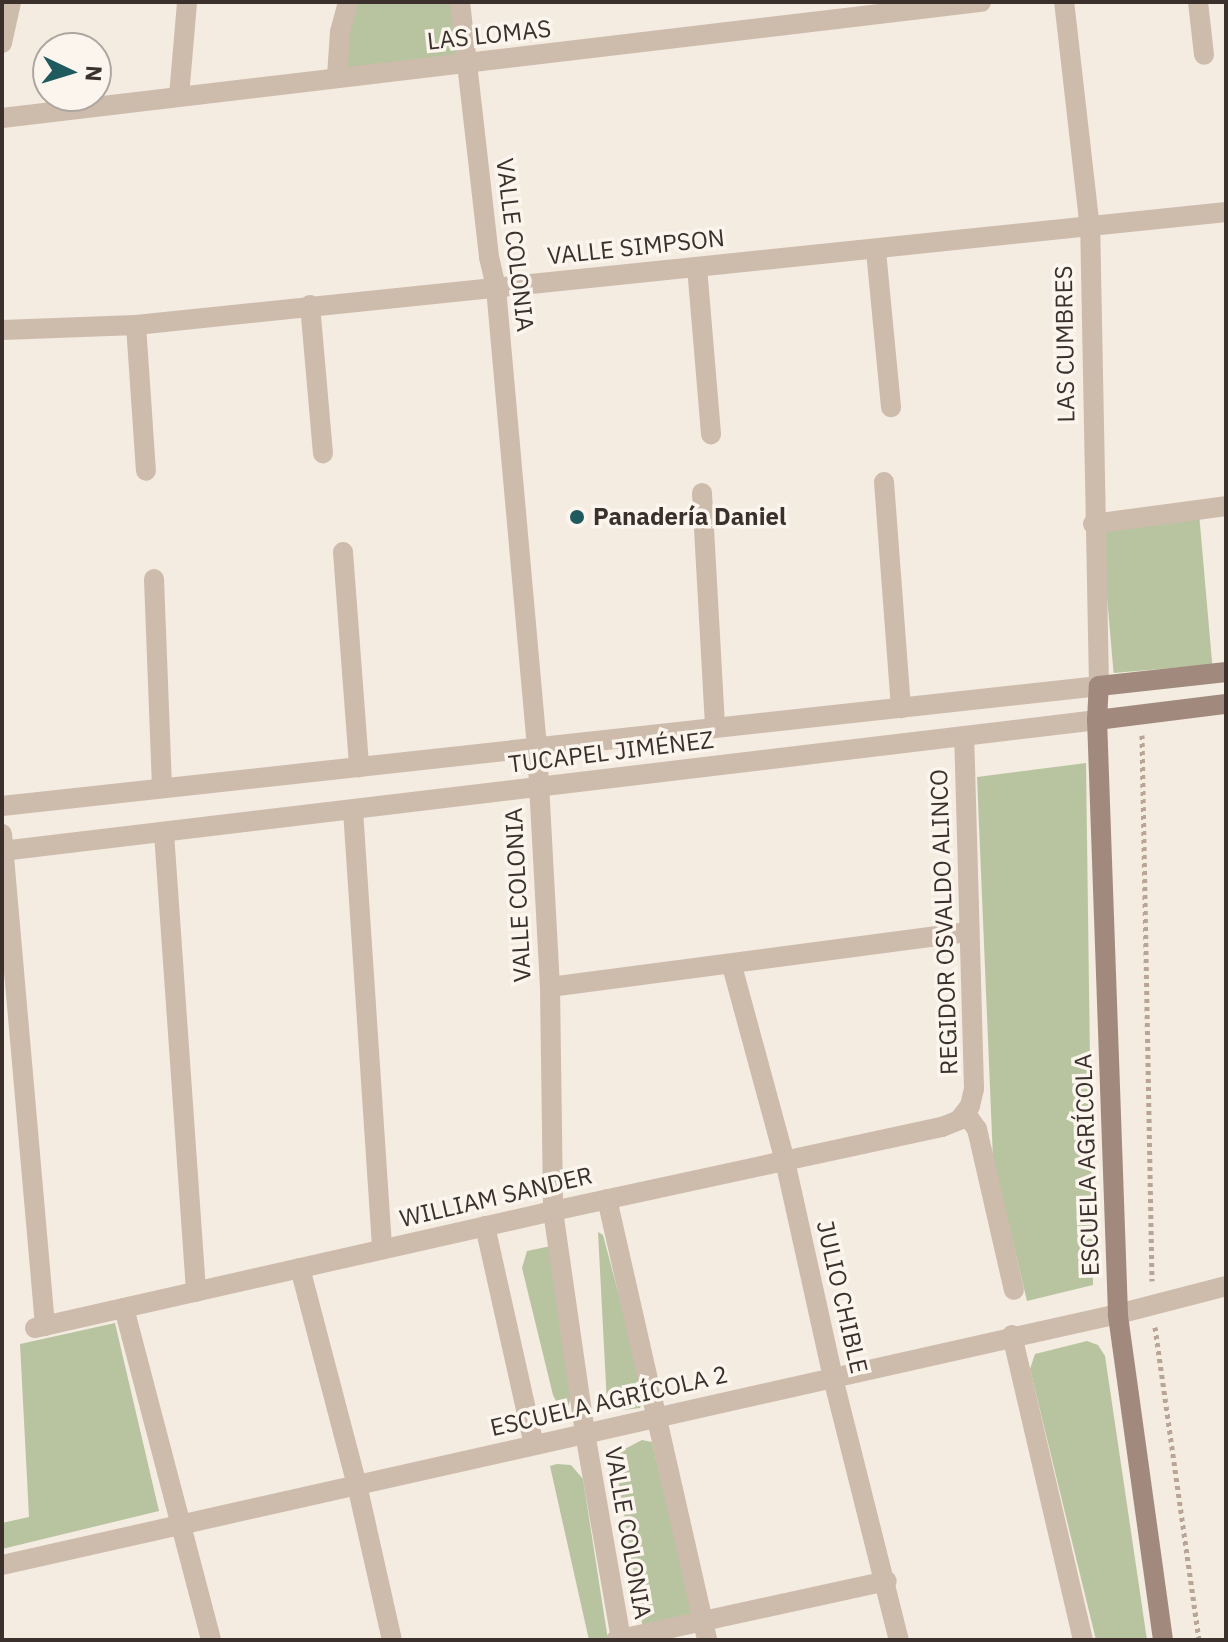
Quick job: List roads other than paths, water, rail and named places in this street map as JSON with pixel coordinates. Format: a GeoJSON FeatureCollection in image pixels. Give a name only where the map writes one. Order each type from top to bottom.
{"type":"FeatureCollection","features":[{"type":"Feature","properties":{"kind":"street"},"geometry":{"type":"LineString","coordinates":[[2,43],[11,2]]}},
{"type":"Feature","properties":{"kind":"street"},"geometry":{"type":"LineString","coordinates":[[179,96],[181,30],[187,2]]}},
{"type":"Feature","properties":{"kind":"street"},"geometry":{"type":"LineString","coordinates":[[337,76],[340,32],[348,2]]}},
{"type":"Feature","properties":{"kind":"street","name":"VALLE COLONIA"},"geometry":{"type":"LineString","coordinates":[[460,2],[489,257],[496,288],[537,747],[550,987],[553,1211],[619,1640]]}},
{"type":"Feature","properties":{"kind":"street","name":"LAS LOMAS"},"geometry":{"type":"LineString","coordinates":[[2,118],[981,2]]}},
{"type":"Feature","properties":{"kind":"street","name":"LAS CUMBRES"},"geometry":{"type":"LineString","coordinates":[[1064,2],[1090,229],[1093,524],[1099,686]]}},
{"type":"Feature","properties":{"kind":"street"},"geometry":{"type":"LineString","coordinates":[[1198,2],[1204,55]]}},
{"type":"Feature","properties":{"kind":"street","name":"VALLE SIMPSON"},"geometry":{"type":"LineString","coordinates":[[2,330],[136,325],[310,305],[1090,229],[1226,212]]}},
{"type":"Feature","properties":{"kind":"street"},"geometry":{"type":"LineString","coordinates":[[876,251],[891,407]]}},
{"type":"Feature","properties":{"kind":"street"},"geometry":{"type":"LineString","coordinates":[[697,267],[711,434]]}},
{"type":"Feature","properties":{"kind":"street"},"geometry":{"type":"LineString","coordinates":[[310,305],[323,453]]}},
{"type":"Feature","properties":{"kind":"street"},"geometry":{"type":"LineString","coordinates":[[136,325],[146,471]]}},
{"type":"Feature","properties":{"kind":"street"},"geometry":{"type":"LineString","coordinates":[[884,482],[901,708]]}},
{"type":"Feature","properties":{"kind":"street"},"geometry":{"type":"LineString","coordinates":[[702,493],[715,728]]}},
{"type":"Feature","properties":{"kind":"street"},"geometry":{"type":"LineString","coordinates":[[1093,524],[1226,506]]}},
{"type":"Feature","properties":{"kind":"street"},"geometry":{"type":"LineString","coordinates":[[343,552],[359,767]]}},
{"type":"Feature","properties":{"kind":"street"},"geometry":{"type":"LineString","coordinates":[[154,579],[162,788]]}},
{"type":"Feature","properties":{"kind":"street","name":"TUCAPEL JIMÉNEZ"},"geometry":{"type":"LineString","coordinates":[[2,806],[1226,672]]}},
{"type":"Feature","properties":{"kind":"street","name":"ESCUELA AGRÍCOLA"},"geometry":{"type":"LineString","coordinates":[[1099,686],[1097,720],[1118,1314],[1163,1640]]}},
{"type":"Feature","properties":{"kind":"street","name":"TUCAPEL JIMÉNEZ"},"geometry":{"type":"LineString","coordinates":[[3,846],[164,833],[1226,704]]}},
{"type":"Feature","properties":{"kind":"street","name":"REGIDOR OSVALDO ALINCO"},"geometry":{"type":"LineString","coordinates":[[964,736],[974,1088],[966,1114]]}},
{"type":"Feature","properties":{"kind":"street"},"geometry":{"type":"LineString","coordinates":[[353,810],[382,1249]]}},
{"type":"Feature","properties":{"kind":"street"},"geometry":{"type":"LineString","coordinates":[[164,833],[196,1292]]}},
{"type":"Feature","properties":{"kind":"street","name":"WILLIAM SANDER"},"geometry":{"type":"LineString","coordinates":[[3,846],[40,1327],[942,1127],[966,1114]]}},
{"type":"Feature","properties":{"kind":"street"},"geometry":{"type":"LineString","coordinates":[[550,987],[732,966],[969,932]]}},
{"type":"Feature","properties":{"kind":"street","name":"JULIO CHIBLE"},"geometry":{"type":"LineString","coordinates":[[732,966],[785,1161],[833,1378],[887,1581],[899,1640]]}},
{"type":"Feature","properties":{"kind":"street"},"geometry":{"type":"LineString","coordinates":[[966,1114],[977,1129],[1014,1290]]}},
{"type":"Feature","properties":{"kind":"street","name":"VALLE COLONIA"},"geometry":{"type":"LineString","coordinates":[[607,1199],[707,1640]]}},
{"type":"Feature","properties":{"kind":"street"},"geometry":{"type":"LineString","coordinates":[[485,1226],[534,1445]]}},
{"type":"Feature","properties":{"kind":"street"},"geometry":{"type":"LineString","coordinates":[[300,1268],[357,1485],[392,1640]]}},
{"type":"Feature","properties":{"kind":"street","name":"ESCUELA AGRÍCOLA 2"},"geometry":{"type":"LineString","coordinates":[[2,1565],[1012,1335],[1118,1314],[1226,1286]]}},
{"type":"Feature","properties":{"kind":"street"},"geometry":{"type":"LineString","coordinates":[[124,1308],[211,1640]]}},
{"type":"Feature","properties":{"kind":"street"},"geometry":{"type":"LineString","coordinates":[[1012,1335],[1083,1640]]}},
{"type":"Feature","properties":{"kind":"street"},"geometry":{"type":"LineString","coordinates":[[619,1640],[703,1619],[887,1581]]}},
{"type":"Feature","properties":{"kind":"place","name":"Panadería Daniel"},"geometry":{"type":"Point","coordinates":[577,517]}}]}
